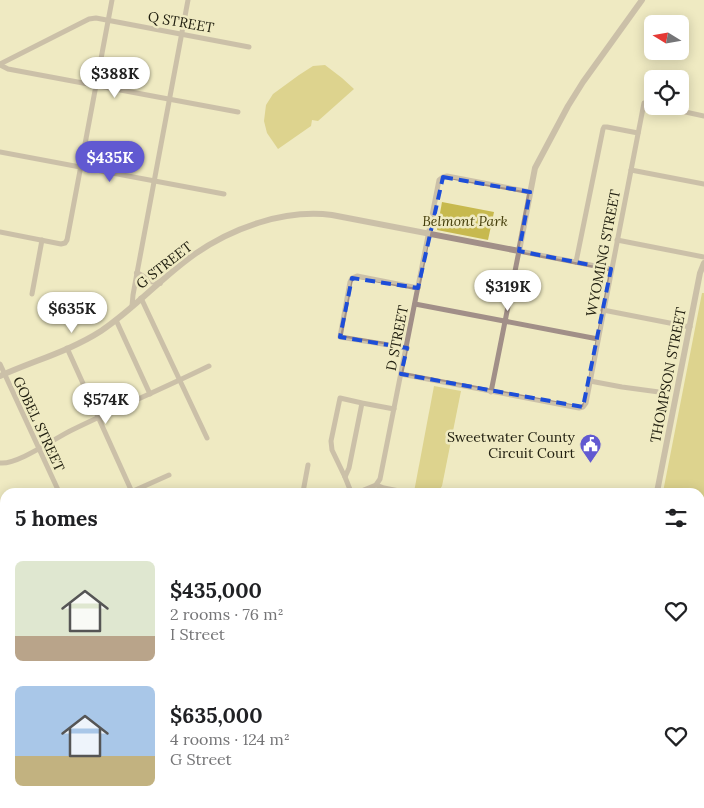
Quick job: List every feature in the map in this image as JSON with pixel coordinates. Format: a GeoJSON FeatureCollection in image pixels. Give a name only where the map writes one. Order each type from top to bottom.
{"type":"FeatureCollection","features":[{"type":"Feature","properties":{"kind":"street"},"geometry":{"type":"LineString","coordinates":[[0,232],[61,244],[67,240],[112,0]]}},
{"type":"Feature","properties":{"kind":"street"},"geometry":{"type":"LineString","coordinates":[[132,306],[188,0]]}},
{"type":"Feature","properties":{"kind":"street"},"geometry":{"type":"LineString","coordinates":[[401,374],[491,392],[535,168],[568,106],[591,70],[642,0]]}},
{"type":"Feature","properties":{"kind":"street","name":"Q STREET"},"geometry":{"type":"LineString","coordinates":[[0,65],[96,18],[249,47]]}},
{"type":"Feature","properties":{"kind":"street"},"geometry":{"type":"LineString","coordinates":[[0,65],[8,69],[238,112]]}},
{"type":"Feature","properties":{"kind":"street","name":"WYOMING STREET"},"geometry":{"type":"LineString","coordinates":[[491,392],[579,408],[583,407],[586,403],[644,103]]}},
{"type":"Feature","properties":{"kind":"street"},"geometry":{"type":"LineString","coordinates":[[689,113],[704,116]]}},
{"type":"Feature","properties":{"kind":"street"},"geometry":{"type":"LineString","coordinates":[[576,262],[602,129],[607,127],[638,133]]}},
{"type":"Feature","properties":{"kind":"street"},"geometry":{"type":"LineString","coordinates":[[0,152],[224,194]]}},
{"type":"Feature","properties":{"kind":"street"},"geometry":{"type":"LineString","coordinates":[[631,170],[704,184]]}},
{"type":"Feature","properties":{"kind":"street","name":"D STREET"},"geometry":{"type":"LineString","coordinates":[[376,484],[380,479],[439,180],[447,176],[530,192]]}},
{"type":"Feature","properties":{"kind":"street","name":"G STREET"},"geometry":{"type":"LineString","coordinates":[[2,375],[84,340],[100,331],[116,320],[192,256],[213,243],[253,225],[298,214],[326,214],[519,251]]}},
{"type":"Feature","properties":{"kind":"street"},"geometry":{"type":"LineString","coordinates":[[32,294],[42,240]]}},
{"type":"Feature","properties":{"kind":"street"},"geometry":{"type":"LineString","coordinates":[[617,240],[704,257]]}},
{"type":"Feature","properties":{"kind":"street"},"geometry":{"type":"LineString","coordinates":[[519,251],[611,269]]}},
{"type":"Feature","properties":{"kind":"street","name":"THOMPSON STREET"},"geometry":{"type":"LineString","coordinates":[[658,488],[700,273],[704,263]]}},
{"type":"Feature","properties":{"kind":"street"},"geometry":{"type":"LineString","coordinates":[[137,273],[151,281],[160,282]]}},
{"type":"Feature","properties":{"kind":"street"},"geometry":{"type":"LineString","coordinates":[[407,348],[340,337],[350,282],[352,278],[357,276],[418,288]]}},
{"type":"Feature","properties":{"kind":"street"},"geometry":{"type":"LineString","coordinates":[[141,298],[207,438]]}},
{"type":"Feature","properties":{"kind":"street"},"geometry":{"type":"LineString","coordinates":[[415,304],[598,339]]}},
{"type":"Feature","properties":{"kind":"street"},"geometry":{"type":"LineString","coordinates":[[603,310],[690,327]]}},
{"type":"Feature","properties":{"kind":"street"},"geometry":{"type":"LineString","coordinates":[[116,320],[150,394]]}},
{"type":"Feature","properties":{"kind":"street"},"geometry":{"type":"LineString","coordinates":[[66,348],[129,488]]}},
{"type":"Feature","properties":{"kind":"street","name":"GOBEL STREET"},"geometry":{"type":"LineString","coordinates":[[0,364],[2,375],[56,488]]}},
{"type":"Feature","properties":{"kind":"street"},"geometry":{"type":"LineString","coordinates":[[0,463],[10,463],[70,431],[208,366]]}},
{"type":"Feature","properties":{"kind":"street"},"geometry":{"type":"LineString","coordinates":[[590,381],[659,392]]}},
{"type":"Feature","properties":{"kind":"street"},"geometry":{"type":"LineString","coordinates":[[349,488],[332,450],[331,441],[340,398],[394,409]]}},
{"type":"Feature","properties":{"kind":"street"},"geometry":{"type":"LineString","coordinates":[[345,477],[349,468],[362,403]]}},
{"type":"Feature","properties":{"kind":"street"},"geometry":{"type":"LineString","coordinates":[[304,488],[308,465]]}},
{"type":"Feature","properties":{"kind":"street"},"geometry":{"type":"LineString","coordinates":[[140,488],[169,475]]}},
{"type":"Feature","properties":{"kind":"street"},"geometry":{"type":"LineString","coordinates":[[368,488],[376,484],[384,488]]}},
{"type":"Feature","properties":{"kind":"highlighted area"},"geometry":{"type":"Polygon","coordinates":[[[443,177],[530,192],[519,251],[611,269],[583,407],[401,374],[407,348],[340,337],[352,278],[418,288],[443,177]]]}},
{"type":"Feature","properties":{"kind":"green space"},"geometry":{"type":"Polygon","coordinates":[[[325,65],[354,89],[318,121],[312,120],[311,126],[278,149],[267,133],[264,121],[266,105],[273,94],[299,75],[313,66],[325,65]]]}},
{"type":"Feature","properties":{"kind":"green space","name":"Belmont Park"},"geometry":{"type":"Polygon","coordinates":[[[442,202],[494,212],[488,240],[437,230],[442,202]]]}},
{"type":"Feature","properties":{"kind":"green space"},"geometry":{"type":"Polygon","coordinates":[[[702,293],[704,293],[704,488],[664,488],[702,293]]]}},
{"type":"Feature","properties":{"kind":"green space"},"geometry":{"type":"Polygon","coordinates":[[[434,386],[461,391],[442,486],[441,488],[415,488],[434,386]]]}},
{"type":"Feature","properties":{"kind":"place","name":"Sweetwater County Circuit Court"},"geometry":{"type":"Point","coordinates":[591,464]}}]}
